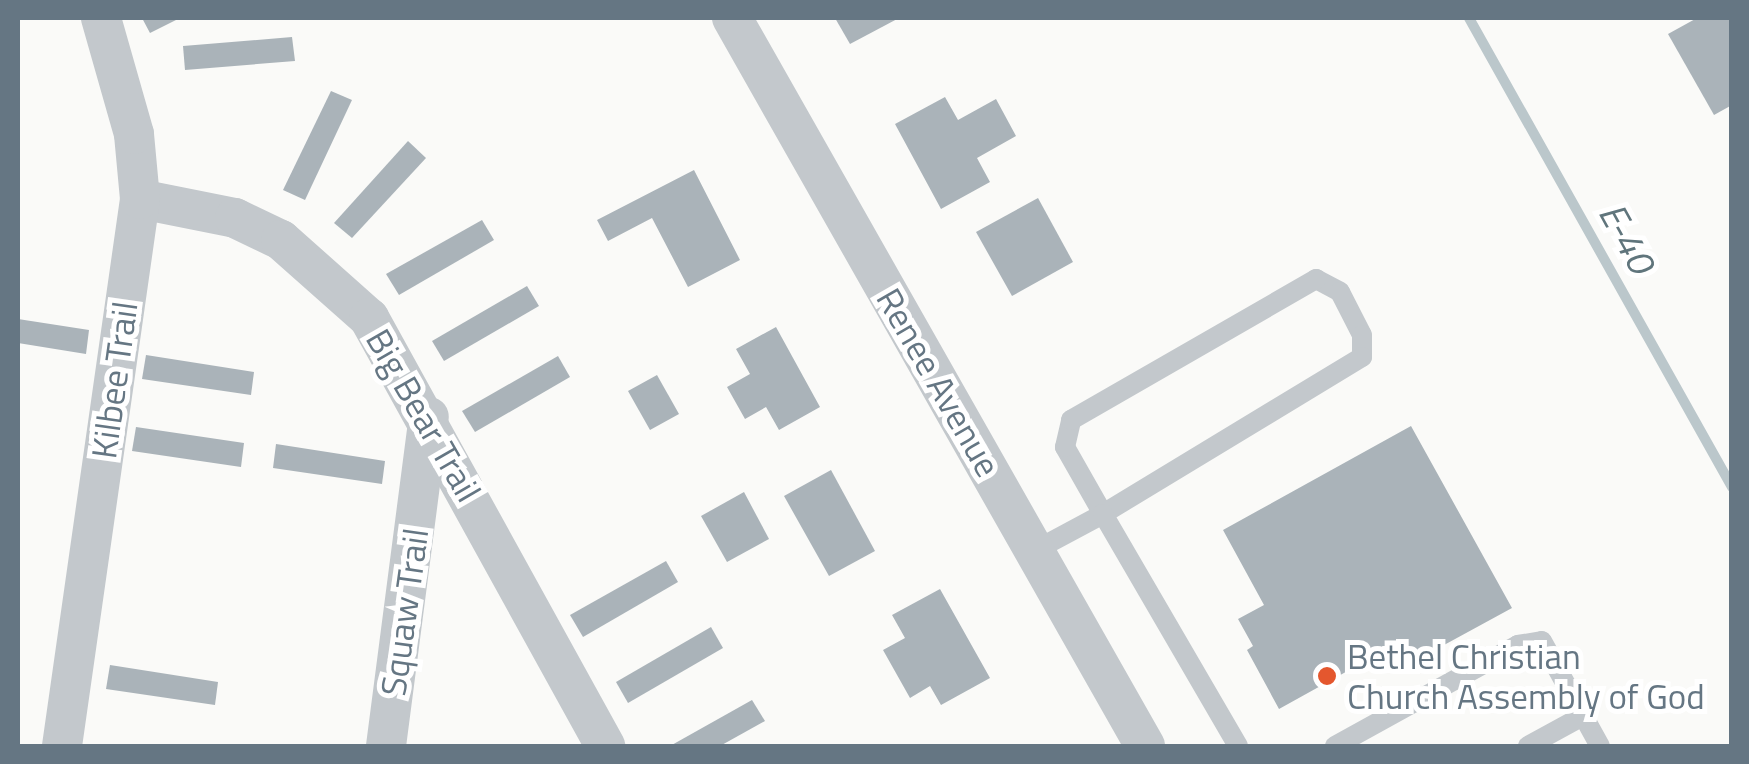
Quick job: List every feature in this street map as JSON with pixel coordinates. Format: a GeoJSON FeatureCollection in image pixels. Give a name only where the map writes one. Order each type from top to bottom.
{"type":"FeatureCollection","features":[{"type":"Feature","properties":{"kind":"street","name":"Kilbee Trail"},"geometry":{"type":"LineString","coordinates":[[62,746],[140,199],[131,118],[101,18]]}},
{"type":"Feature","properties":{"kind":"street","name":"Renee Avenue"},"geometry":{"type":"LineString","coordinates":[[732,18],[1145,746]]}},
{"type":"Feature","properties":{"kind":"street","name":"Big Bear Trail"},"geometry":{"type":"LineString","coordinates":[[140,199],[234,218],[308,259],[369,318],[430,417],[605,746]]}},
{"type":"Feature","properties":{"kind":"street","name":"Squaw Trail"},"geometry":{"type":"LineString","coordinates":[[386,746],[430,417]]}},
{"type":"Feature","properties":{"kind":"lane"},"geometry":{"type":"LineString","coordinates":[[1034,551],[1102,514],[1350,370],[1362,357],[1362,335],[1340,292],[1316,279],[1274,298],[1071,420],[1065,447],[1102,514],[1238,746]]}},
{"type":"Feature","properties":{"kind":"lane"},"geometry":{"type":"LineString","coordinates":[[1335,746],[1518,646],[1542,642],[1600,746]]}},
{"type":"Feature","properties":{"kind":"lane"},"geometry":{"type":"LineString","coordinates":[[1528,746],[1584,716]]}},
{"type":"Feature","properties":{"kind":"building"},"geometry":{"type":"Polygon","coordinates":[[[142,18],[180,18],[150,33],[142,18]]]}},
{"type":"Feature","properties":{"kind":"building"},"geometry":{"type":"Polygon","coordinates":[[[835,18],[899,18],[850,44],[835,18]]]}},
{"type":"Feature","properties":{"kind":"building"},"geometry":{"type":"Polygon","coordinates":[[[1697,18],[1732,18],[1732,105],[1714,115],[1668,34],[1697,18]]]}},
{"type":"Feature","properties":{"kind":"building"},"geometry":{"type":"Polygon","coordinates":[[[292,37],[295,61],[185,70],[183,46],[292,37]]]}},
{"type":"Feature","properties":{"kind":"building"},"geometry":{"type":"Polygon","coordinates":[[[331,91],[352,100],[305,200],[283,190],[331,91]]]}},
{"type":"Feature","properties":{"kind":"building"},"geometry":{"type":"Polygon","coordinates":[[[945,97],[958,120],[996,99],[1016,136],[977,158],[990,182],[941,209],[895,124],[945,97]]]}},
{"type":"Feature","properties":{"kind":"building"},"geometry":{"type":"Polygon","coordinates":[[[408,141],[426,158],[352,238],[334,223],[408,141]]]}},
{"type":"Feature","properties":{"kind":"building"},"geometry":{"type":"Polygon","coordinates":[[[694,170],[740,260],[688,287],[652,218],[608,241],[597,220],[694,170]]]}},
{"type":"Feature","properties":{"kind":"building"},"geometry":{"type":"Polygon","coordinates":[[[1038,198],[1073,262],[1012,296],[976,232],[1038,198]]]}},
{"type":"Feature","properties":{"kind":"building"},"geometry":{"type":"Polygon","coordinates":[[[482,220],[494,240],[399,295],[386,274],[482,220]]]}},
{"type":"Feature","properties":{"kind":"building"},"geometry":{"type":"Polygon","coordinates":[[[527,286],[539,306],[444,361],[432,341],[527,286]]]}},
{"type":"Feature","properties":{"kind":"building"},"geometry":{"type":"Polygon","coordinates":[[[18,319],[89,330],[86,354],[18,343],[18,319]]]}},
{"type":"Feature","properties":{"kind":"building"},"geometry":{"type":"Polygon","coordinates":[[[776,327],[820,407],[779,430],[766,407],[745,419],[727,387],[750,374],[736,349],[776,327]]]}},
{"type":"Feature","properties":{"kind":"building"},"geometry":{"type":"Polygon","coordinates":[[[146,355],[254,372],[251,395],[142,379],[146,355]]]}},
{"type":"Feature","properties":{"kind":"building"},"geometry":{"type":"Polygon","coordinates":[[[558,356],[570,377],[475,432],[462,411],[558,356]]]}},
{"type":"Feature","properties":{"kind":"building"},"geometry":{"type":"Polygon","coordinates":[[[657,375],[679,414],[650,430],[628,391],[657,375]]]}},
{"type":"Feature","properties":{"kind":"building"},"geometry":{"type":"Polygon","coordinates":[[[1411,426],[1512,608],[1400,669],[1389,648],[1279,709],[1247,650],[1253,646],[1238,619],[1264,605],[1223,530],[1411,426]]]}},
{"type":"Feature","properties":{"kind":"building"},"geometry":{"type":"Polygon","coordinates":[[[136,427],[244,443],[241,467],[132,451],[136,427]]]}},
{"type":"Feature","properties":{"kind":"building"},"geometry":{"type":"Polygon","coordinates":[[[276,444],[385,461],[382,484],[273,468],[276,444]]]}},
{"type":"Feature","properties":{"kind":"building"},"geometry":{"type":"Polygon","coordinates":[[[831,470],[875,551],[829,576],[784,496],[831,470]]]}},
{"type":"Feature","properties":{"kind":"building"},"geometry":{"type":"Polygon","coordinates":[[[744,492],[769,539],[727,562],[701,516],[744,492]]]}},
{"type":"Feature","properties":{"kind":"building"},"geometry":{"type":"Polygon","coordinates":[[[666,561],[678,582],[583,637],[570,615],[666,561]]]}},
{"type":"Feature","properties":{"kind":"building"},"geometry":{"type":"Polygon","coordinates":[[[940,589],[990,678],[941,705],[930,686],[910,698],[883,650],[905,638],[892,615],[940,589]]]}},
{"type":"Feature","properties":{"kind":"building"},"geometry":{"type":"Polygon","coordinates":[[[711,627],[723,648],[628,703],[616,682],[711,627]]]}},
{"type":"Feature","properties":{"kind":"building"},"geometry":{"type":"Polygon","coordinates":[[[110,665],[218,682],[215,705],[106,689],[110,665]]]}},
{"type":"Feature","properties":{"kind":"building"},"geometry":{"type":"Polygon","coordinates":[[[752,700],[765,721],[720,746],[670,746],[752,700]]]}},
{"type":"Feature","properties":{"kind":"waterway","name":"E-40"},"geometry":{"type":"LineString","coordinates":[[1469,18],[1732,487]]}},
{"type":"Feature","properties":{"kind":"place","name":"Bethel Christian Church Assembly of God"},"geometry":{"type":"Point","coordinates":[1327,676]}}]}
